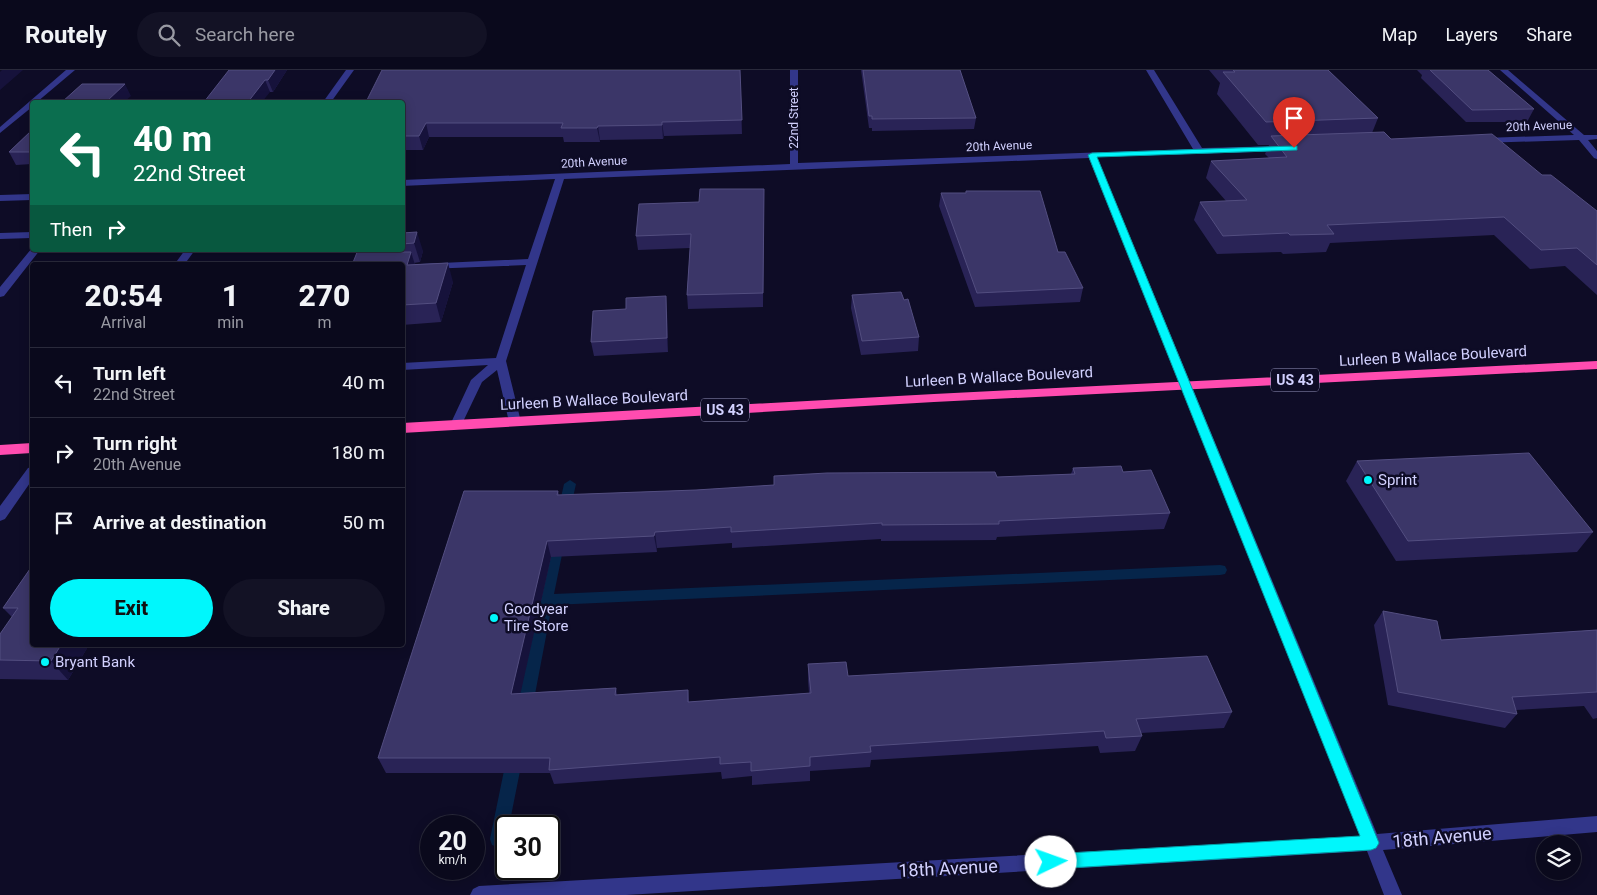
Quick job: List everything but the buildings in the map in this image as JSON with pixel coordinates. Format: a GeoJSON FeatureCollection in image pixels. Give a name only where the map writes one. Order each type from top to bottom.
{"type":"FeatureCollection","features":[{"type":"Feature","properties":{"kind":"highway","name":"Lurleen B Wallace Boulevard"},"geometry":{"type":"LineString","coordinates":[[405,428],[934,398],[1597,366]]}},
{"type":"Feature","properties":{"kind":"highway"},"geometry":{"type":"LineString","coordinates":[[0,450],[30,448]]}},
{"type":"Feature","properties":{"kind":"street"},"geometry":{"type":"LineString","coordinates":[[36,100],[71,70]]}},
{"type":"Feature","properties":{"kind":"street"},"geometry":{"type":"LineString","coordinates":[[328,100],[350,70]]}},
{"type":"Feature","properties":{"kind":"street","name":"22nd Street"},"geometry":{"type":"LineString","coordinates":[[794,70],[794,166]]}},
{"type":"Feature","properties":{"kind":"street"},"geometry":{"type":"LineString","coordinates":[[1150,70],[1198,151]]}},
{"type":"Feature","properties":{"kind":"street"},"geometry":{"type":"LineString","coordinates":[[1504,70],[1581,137],[1597,156]]}},
{"type":"Feature","properties":{"kind":"street"},"geometry":{"type":"LineString","coordinates":[[0,131],[30,106]]}},
{"type":"Feature","properties":{"kind":"street","name":"20th Avenue"},"geometry":{"type":"LineString","coordinates":[[1473,141],[1597,137]]}},
{"type":"Feature","properties":{"kind":"street","name":"20th Avenue"},"geometry":{"type":"LineString","coordinates":[[405,183],[794,166],[1297,148]]}},
{"type":"Feature","properties":{"kind":"street"},"geometry":{"type":"LineString","coordinates":[[1092,155],[1184,386],[1393,895]]}},
{"type":"Feature","properties":{"kind":"street"},"geometry":{"type":"LineString","coordinates":[[456,426],[477,380],[500,361],[560,176]]}},
{"type":"Feature","properties":{"kind":"street"},"geometry":{"type":"LineString","coordinates":[[0,198],[30,197]]}},
{"type":"Feature","properties":{"kind":"street"},"geometry":{"type":"LineString","coordinates":[[0,236],[30,235]]}},
{"type":"Feature","properties":{"kind":"street"},"geometry":{"type":"LineString","coordinates":[[0,294],[33,252]]}},
{"type":"Feature","properties":{"kind":"street"},"geometry":{"type":"LineString","coordinates":[[405,267],[533,262]]}},
{"type":"Feature","properties":{"kind":"street"},"geometry":{"type":"LineString","coordinates":[[405,367],[500,361]]}},
{"type":"Feature","properties":{"kind":"street"},"geometry":{"type":"LineString","coordinates":[[500,361],[515,422]]}},
{"type":"Feature","properties":{"kind":"street"},"geometry":{"type":"LineString","coordinates":[[0,516],[30,474]]}},
{"type":"Feature","properties":{"kind":"street","name":"18th Avenue"},"geometry":{"type":"LineString","coordinates":[[479,895],[1371,843],[1597,824]]}},
{"type":"Feature","properties":{"kind":"waterway"},"geometry":{"type":"LineString","coordinates":[[564,511],[570,484]]}},
{"type":"Feature","properties":{"kind":"waterway"},"geometry":{"type":"LineString","coordinates":[[546,600],[558,540]]}},
{"type":"Feature","properties":{"kind":"waterway"},"geometry":{"type":"LineString","coordinates":[[546,600],[1220,570]]}},
{"type":"Feature","properties":{"kind":"waterway"},"geometry":{"type":"LineString","coordinates":[[524,710],[546,600]]}},
{"type":"Feature","properties":{"kind":"waterway"},"geometry":{"type":"LineString","coordinates":[[503,815],[515,756]]}},
{"type":"Feature","properties":{"kind":"place","name":"Sprint"},"geometry":{"type":"Point","coordinates":[1368,480]}},
{"type":"Feature","properties":{"kind":"place","name":"Goodyear Tire Store"},"geometry":{"type":"Point","coordinates":[494,618]}},
{"type":"Feature","properties":{"kind":"place","name":"Bryant Bank"},"geometry":{"type":"Point","coordinates":[45,662]}},
{"type":"Feature","properties":{"kind":"route"},"geometry":{"type":"LineString","coordinates":[[1051,862],[1371,843],[1184,386],[1092,155],[1294,148]]}}]}
